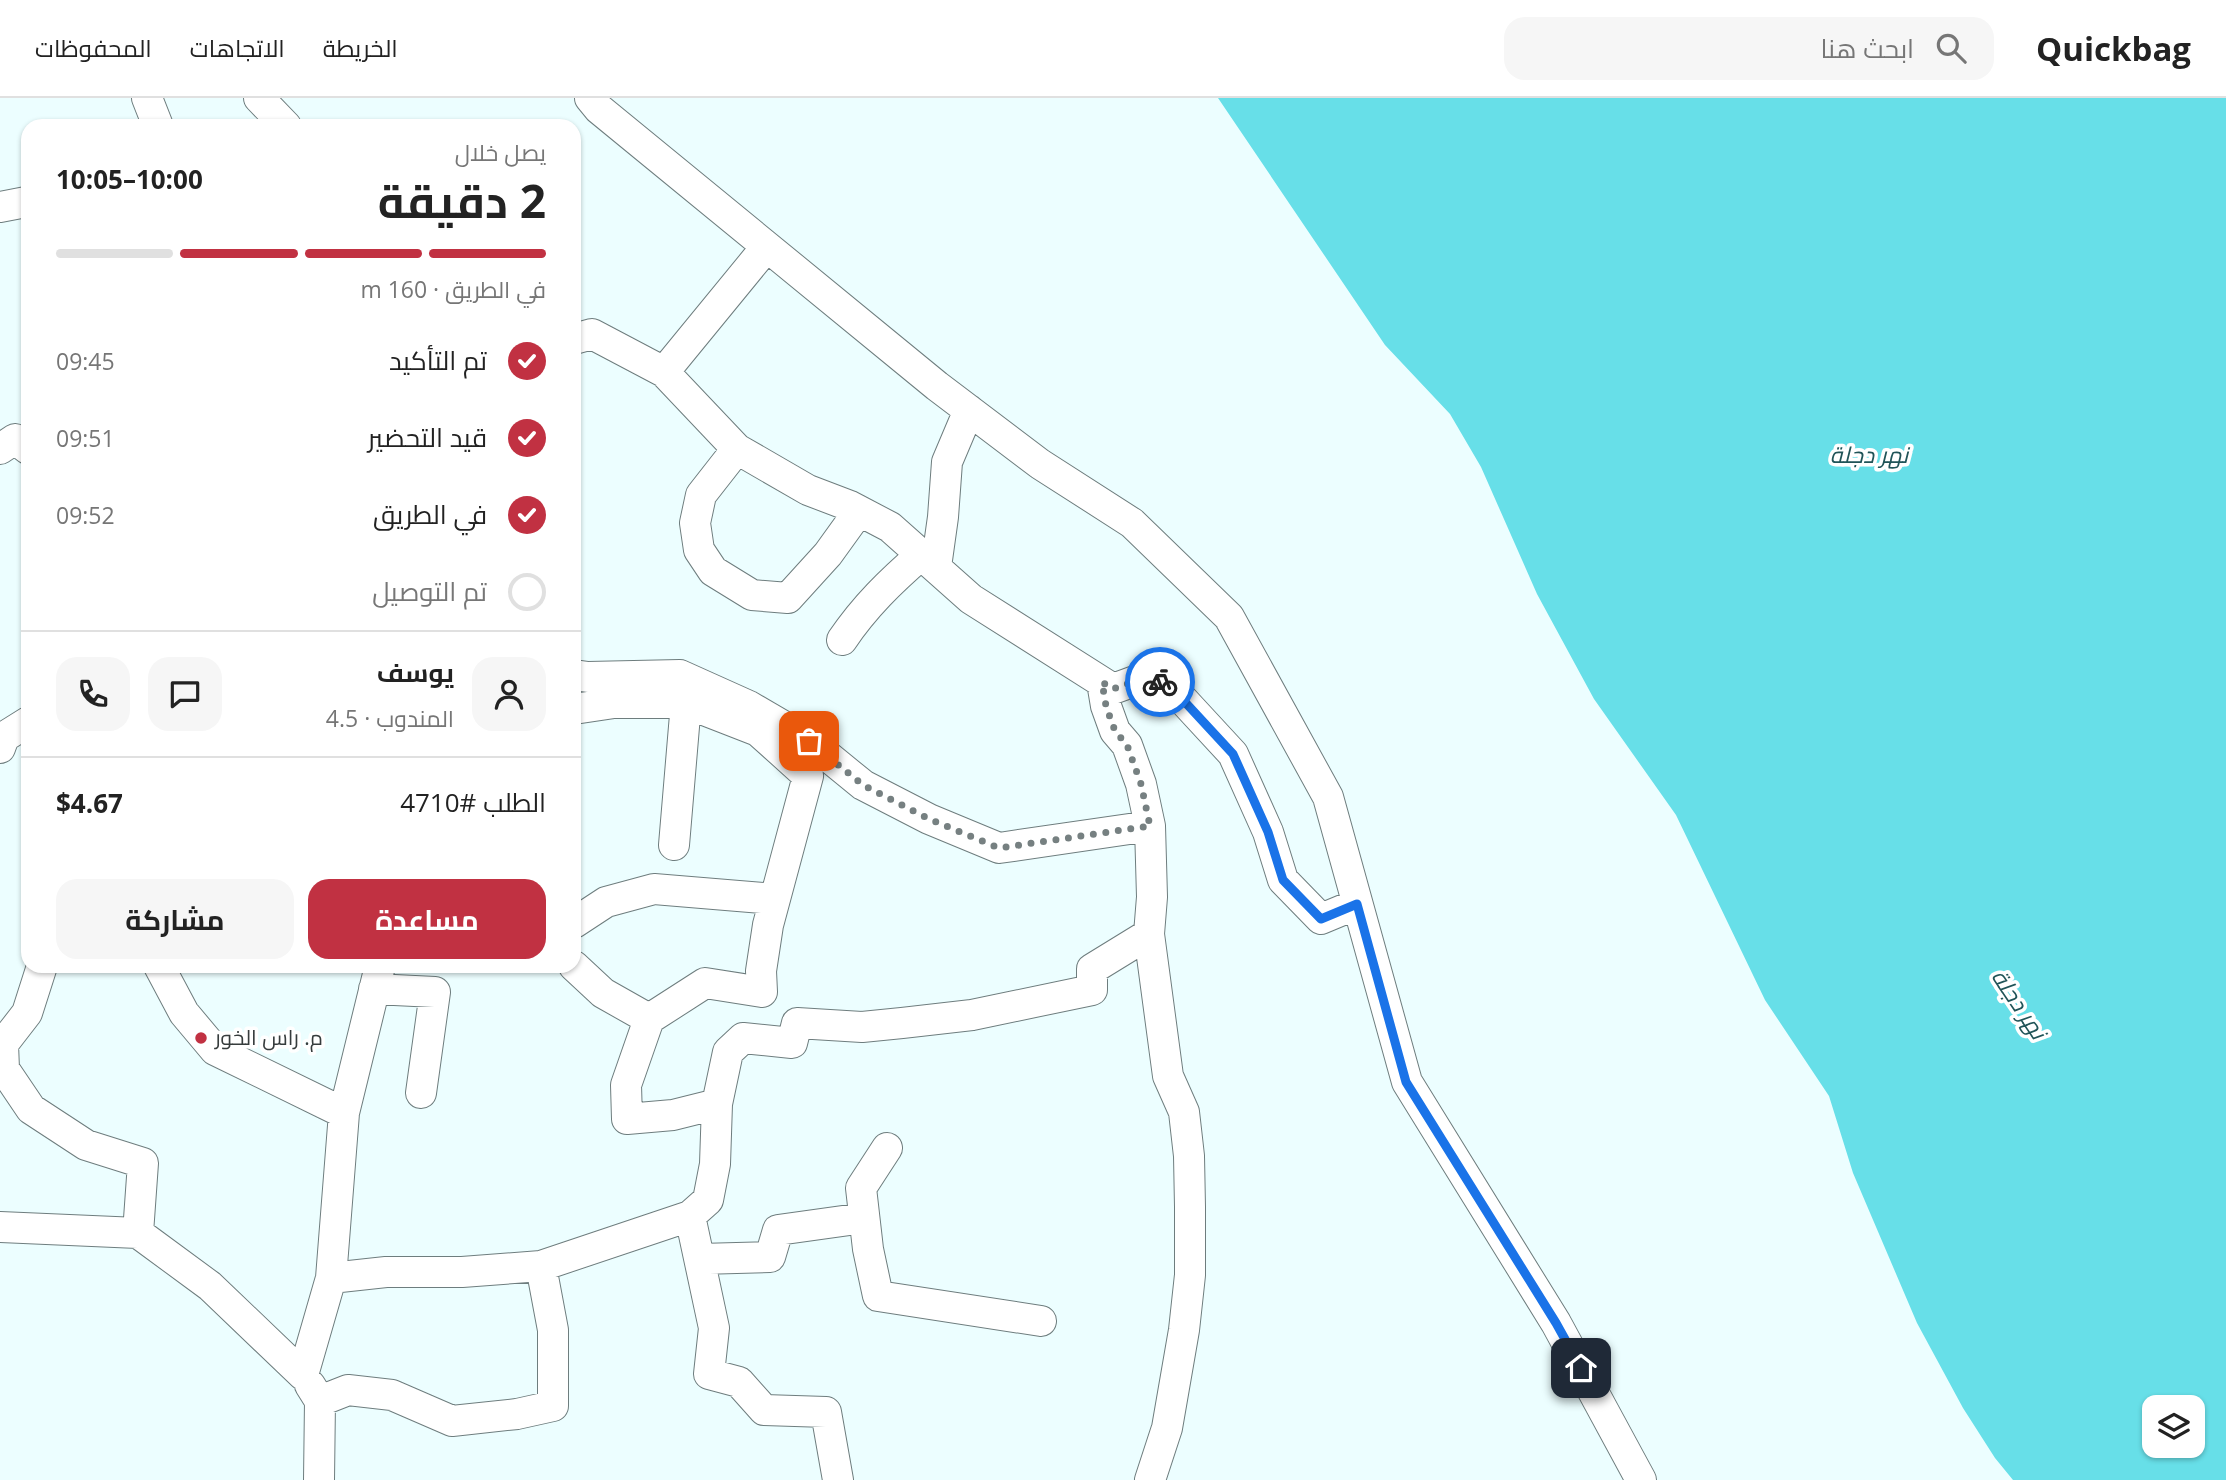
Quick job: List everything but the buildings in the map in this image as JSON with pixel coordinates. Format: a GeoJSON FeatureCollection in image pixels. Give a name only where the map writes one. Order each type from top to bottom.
{"type":"FeatureCollection","features":[{"type":"Feature","properties":{"kind":"street"},"geometry":{"type":"LineString","coordinates":[[147,98],[155,119]]}},
{"type":"Feature","properties":{"kind":"street"},"geometry":{"type":"LineString","coordinates":[[259,98],[279,119]]}},
{"type":"Feature","properties":{"kind":"street"},"geometry":{"type":"LineString","coordinates":[[590,98],[764,245],[969,410],[1041,464],[1132,523],[1229,617],[1328,797],[1406,1082],[1556,1323],[1641,1480]]}},
{"type":"Feature","properties":{"kind":"street"},"geometry":{"type":"LineString","coordinates":[[664,372],[759,256],[764,245]]}},
{"type":"Feature","properties":{"kind":"street"},"geometry":{"type":"LineString","coordinates":[[581,338],[592,334],[664,372],[737,449],[808,490],[859,510],[890,527],[971,600],[1113,689],[1151,675],[1184,701],[1233,754],[1268,832],[1283,880],[1321,919],[1357,904]]}},
{"type":"Feature","properties":{"kind":"street"},"geometry":{"type":"LineString","coordinates":[[842,640],[887,584],[929,561],[943,517],[947,462],[969,410]]}},
{"type":"Feature","properties":{"kind":"street"},"geometry":{"type":"LineString","coordinates":[[0,449],[15,439],[21,444]]}},
{"type":"Feature","properties":{"kind":"street"},"geometry":{"type":"LineString","coordinates":[[737,449],[701,495],[695,523],[699,551],[713,571],[752,595],[788,598],[828,554],[859,510]]}},
{"type":"Feature","properties":{"kind":"street"},"geometry":{"type":"LineString","coordinates":[[581,675],[680,675],[749,706],[809,741],[863,785],[929,819],[999,848],[1150,826]]}},
{"type":"Feature","properties":{"kind":"street"},"geometry":{"type":"LineString","coordinates":[[1102,682],[1106,706],[1115,731],[1127,745],[1141,784],[1150,826],[1152,897],[1149,934],[1168,1076],[1184,1112],[1189,1156],[1190,1275],[1184,1330],[1167,1428],[1150,1480]]}},
{"type":"Feature","properties":{"kind":"street"},"geometry":{"type":"LineString","coordinates":[[581,708],[614,703],[686,703],[758,731],[808,776],[768,926],[761,971],[762,992],[705,983],[649,1019],[626,1085],[627,1119],[673,1115],[717,1104]]}},
{"type":"Feature","properties":{"kind":"street"},"geometry":{"type":"LineString","coordinates":[[674,845],[686,703]]}},
{"type":"Feature","properties":{"kind":"street"},"geometry":{"type":"LineString","coordinates":[[0,748],[4,737],[21,726]]}},
{"type":"Feature","properties":{"kind":"street"},"geometry":{"type":"LineString","coordinates":[[581,918],[606,902],[654,889],[775,899]]}},
{"type":"Feature","properties":{"kind":"street"},"geometry":{"type":"LineString","coordinates":[[331,1278],[386,1272],[462,1272],[541,1266],[690,1216],[708,1200],[715,1164],[717,1104],[728,1052],[743,1038],[792,1043],[797,1023],[862,1027],[972,1015],[1092,989],[1092,969],[1149,934]]}},
{"type":"Feature","properties":{"kind":"street"},"geometry":{"type":"LineString","coordinates":[[581,972],[603,993],[649,1019]]}},
{"type":"Feature","properties":{"kind":"street"},"geometry":{"type":"LineString","coordinates":[[40,973],[27,1013],[1,1045],[4,1069],[31,1109],[86,1145],[143,1163],[138,1233]]}},
{"type":"Feature","properties":{"kind":"street"},"geometry":{"type":"LineString","coordinates":[[163,973],[184,1013],[215,1049],[344,1113]]}},
{"type":"Feature","properties":{"kind":"street"},"geometry":{"type":"LineString","coordinates":[[303,1375],[331,1278],[344,1113],[377,977],[435,992],[421,1093]]}},
{"type":"Feature","properties":{"kind":"street"},"geometry":{"type":"LineString","coordinates":[[887,1148],[861,1188],[868,1249],[878,1296],[1041,1321]]}},
{"type":"Feature","properties":{"kind":"street"},"geometry":{"type":"LineString","coordinates":[[690,1216],[714,1328],[709,1374],[739,1382],[764,1410],[826,1412],[838,1480]]}},
{"type":"Feature","properties":{"kind":"street"},"geometry":{"type":"LineString","coordinates":[[700,1259],[770,1257],[778,1230],[864,1218]]}},
{"type":"Feature","properties":{"kind":"street"},"geometry":{"type":"LineString","coordinates":[[0,1227],[138,1233],[209,1286],[303,1375],[320,1401],[319,1480]]}},
{"type":"Feature","properties":{"kind":"street"},"geometry":{"type":"LineString","coordinates":[[320,1401],[348,1390],[392,1395],[452,1421],[517,1414],[553,1406],[553,1330],[541,1266]]}},
{"type":"Feature","properties":{"kind":"water","name":"نهر دجلة"},"geometry":{"type":"Polygon","coordinates":[[[1218,98],[2226,98],[2226,1480],[2013,1480],[1995,1458],[1963,1408],[1917,1323],[1853,1173],[1829,1096],[1765,1000],[1676,815],[1594,699],[1537,594],[1481,467],[1450,414],[1385,345],[1218,98]]]}},
{"type":"Feature","properties":{"kind":"way so far"},"geometry":{"type":"LineString","coordinates":[[809,741],[863,785],[929,819],[999,848],[1150,826],[1141,784],[1127,745],[1115,731],[1106,706],[1102,682],[1113,689],[1151,675],[1160,682]]}},
{"type":"Feature","properties":{"kind":"place","name":"م. راس الخور"},"geometry":{"type":"Point","coordinates":[201,1038]}},
{"type":"Feature","properties":{"kind":"route"},"geometry":{"type":"LineString","coordinates":[[1160,682],[1184,701],[1233,754],[1268,832],[1283,880],[1321,919],[1357,904],[1406,1082],[1556,1323],[1581,1368]]}}]}
